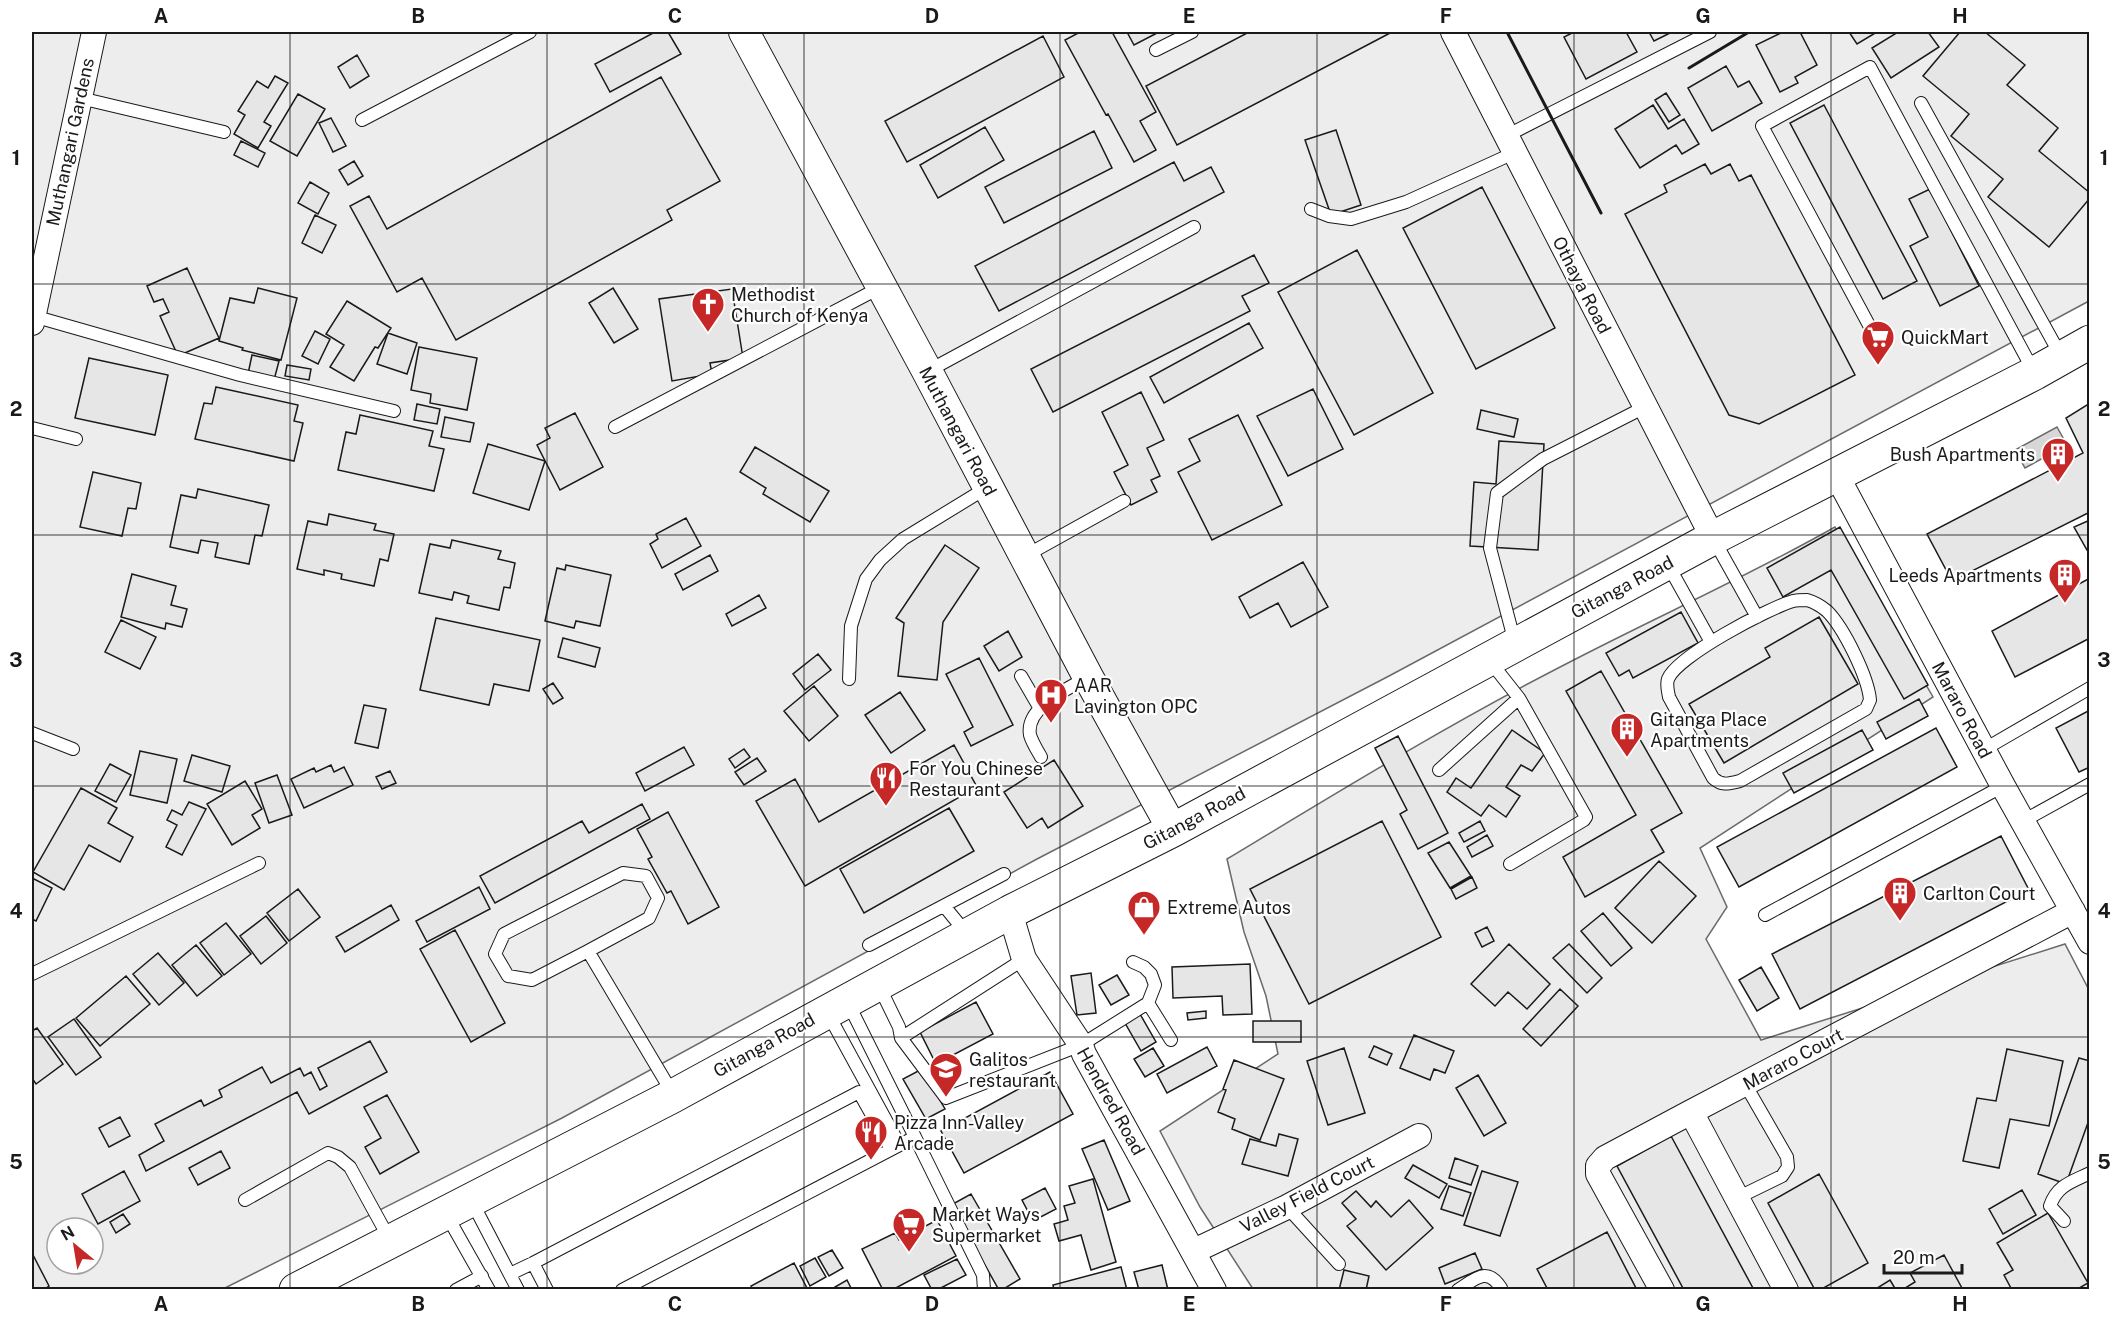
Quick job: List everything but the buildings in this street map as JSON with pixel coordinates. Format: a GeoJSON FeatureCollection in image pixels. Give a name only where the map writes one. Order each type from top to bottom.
{"type":"FeatureCollection","features":[{"type":"Feature","properties":{"kind":"main road","name":"Gitanga Road"},"geometry":{"type":"LineString","coordinates":[[296,1290],[673,1095],[968,934],[1173,830],[1713,538],[2090,342]]}},
{"type":"Feature","properties":{"kind":"street","name":"Muthangari Gardens"},"geometry":{"type":"LineString","coordinates":[[32,320],[94,32]]}},
{"type":"Feature","properties":{"kind":"street","name":"Muthangari Road"},"geometry":{"type":"LineString","coordinates":[[744,32],[927,371],[1088,677],[1173,830]]}},
{"type":"Feature","properties":{"kind":"street","name":"Othaya Road"},"geometry":{"type":"LineString","coordinates":[[1456,32],[1510,144],[1713,538]]}},
{"type":"Feature","properties":{"kind":"street","name":"Mararo Road"},"geometry":{"type":"LineString","coordinates":[[1836,476],[2002,786],[2090,942]]}},
{"type":"Feature","properties":{"kind":"street","name":"Mararo Court"},"geometry":{"type":"LineString","coordinates":[[1662,1290],[1598,1174],[1598,1166],[1605,1158],[2073,911]]}},
{"type":"Feature","properties":{"kind":"street","name":"Hendred Road"},"geometry":{"type":"LineString","coordinates":[[1010,912],[1024,958],[1081,1045],[1214,1290]]}},
{"type":"Feature","properties":{"kind":"street"},"geometry":{"type":"LineString","coordinates":[[1691,1112],[1786,1290]]}},
{"type":"Feature","properties":{"kind":"street","name":"Valley Field Court"},"geometry":{"type":"LineString","coordinates":[[1194,1251],[1287,1207],[1419,1136]]}},
{"type":"Feature","properties":{"kind":"lane"},"geometry":{"type":"LineString","coordinates":[[362,120],[530,32]]}},
{"type":"Feature","properties":{"kind":"lane"},"geometry":{"type":"LineString","coordinates":[[1156,51],[1192,32]]}},
{"type":"Feature","properties":{"kind":"lane"},"geometry":{"type":"LineString","coordinates":[[1311,209],[1329,216],[1352,219],[1406,202],[1710,32]]}},
{"type":"Feature","properties":{"kind":"lane"},"geometry":{"type":"LineString","coordinates":[[1876,340],[1762,126],[1870,67],[2048,365]]}},
{"type":"Feature","properties":{"kind":"lane"},"geometry":{"type":"LineString","coordinates":[[80,98],[224,132]]}},
{"type":"Feature","properties":{"kind":"lane"},"geometry":{"type":"LineString","coordinates":[[1921,103],[2048,365]]}},
{"type":"Feature","properties":{"kind":"lane"},"geometry":{"type":"LineString","coordinates":[[927,371],[1194,227]]}},
{"type":"Feature","properties":{"kind":"lane"},"geometry":{"type":"LineString","coordinates":[[615,427],[881,287]]}},
{"type":"Feature","properties":{"kind":"lane"},"geometry":{"type":"LineString","coordinates":[[32,320],[240,375],[394,411]]}},
{"type":"Feature","properties":{"kind":"lane"},"geometry":{"type":"LineString","coordinates":[[1510,864],[1586,817],[1519,698],[1502,652],[1490,548],[1497,493],[1543,459],[1645,406]]}},
{"type":"Feature","properties":{"kind":"lane"},"geometry":{"type":"LineString","coordinates":[[32,429],[76,439]]}},
{"type":"Feature","properties":{"kind":"lane"},"geometry":{"type":"LineString","coordinates":[[849,679],[851,626],[866,579],[880,560],[903,539],[988,486]]}},
{"type":"Feature","properties":{"kind":"lane"},"geometry":{"type":"LineString","coordinates":[[1025,556],[1124,501]]}},
{"type":"Feature","properties":{"kind":"lane"},"geometry":{"type":"LineString","coordinates":[[1713,538],[1757,617]]}},
{"type":"Feature","properties":{"kind":"lane"},"geometry":{"type":"LineString","coordinates":[[1667,563],[1711,642]]}},
{"type":"Feature","properties":{"kind":"lane"},"geometry":{"type":"LineString","coordinates":[[1807,600],[1826,610],[1837,622],[1865,677],[1870,700],[1866,709],[1740,781],[1726,785],[1719,783],[1713,778],[1669,697],[1667,686],[1668,678],[1678,667],[1711,642],[1757,617],[1794,601],[1807,600]]}},
{"type":"Feature","properties":{"kind":"lane"},"geometry":{"type":"LineString","coordinates":[[1021,676],[1039,707]]}},
{"type":"Feature","properties":{"kind":"lane"},"geometry":{"type":"LineString","coordinates":[[1041,757],[1030,737],[1030,725],[1039,707],[1088,677]]}},
{"type":"Feature","properties":{"kind":"lane"},"geometry":{"type":"LineString","coordinates":[[1983,750],[2090,688]]}},
{"type":"Feature","properties":{"kind":"lane"},"geometry":{"type":"LineString","coordinates":[[1439,770],[1519,698]]}},
{"type":"Feature","properties":{"kind":"lane"},"geometry":{"type":"LineString","coordinates":[[32,733],[73,749]]}},
{"type":"Feature","properties":{"kind":"lane"},"geometry":{"type":"LineString","coordinates":[[2023,821],[2090,784]]}},
{"type":"Feature","properties":{"kind":"lane"},"geometry":{"type":"LineString","coordinates":[[1765,915],[2002,786]]}},
{"type":"Feature","properties":{"kind":"lane"},"geometry":{"type":"LineString","coordinates":[[32,974],[260,863]]}},
{"type":"Feature","properties":{"kind":"lane"},"geometry":{"type":"LineString","coordinates":[[623,873],[646,876],[658,898],[649,918],[588,951],[532,980],[508,976],[495,954],[504,934],[533,919],[623,873]]}},
{"type":"Feature","properties":{"kind":"lane"},"geometry":{"type":"LineString","coordinates":[[869,945],[1004,874]]}},
{"type":"Feature","properties":{"kind":"lane"},"geometry":{"type":"LineString","coordinates":[[945,907],[968,934]]}},
{"type":"Feature","properties":{"kind":"lane"},"geometry":{"type":"LineString","coordinates":[[588,951],[673,1095]]}},
{"type":"Feature","properties":{"kind":"lane"},"geometry":{"type":"LineString","coordinates":[[902,1038],[1024,958]]}},
{"type":"Feature","properties":{"kind":"lane"},"geometry":{"type":"LineString","coordinates":[[877,983],[899,1027],[902,1038],[946,1098],[1081,1045],[1148,1003],[1155,985],[1151,974],[1144,967],[1133,962]]}},
{"type":"Feature","properties":{"kind":"lane"},"geometry":{"type":"LineString","coordinates":[[1148,1003],[1171,1040]]}},
{"type":"Feature","properties":{"kind":"lane"},"geometry":{"type":"LineString","coordinates":[[836,1005],[885,1078],[983,1275],[984,1290]]}},
{"type":"Feature","properties":{"kind":"lane"},"geometry":{"type":"LineString","coordinates":[[836,1005],[863,1089],[895,1146]]}},
{"type":"Feature","properties":{"kind":"lane"},"geometry":{"type":"LineString","coordinates":[[510,1274],[885,1078]]}},
{"type":"Feature","properties":{"kind":"lane"},"geometry":{"type":"LineString","coordinates":[[1737,1198],[1782,1176],[1788,1167],[1786,1157],[1745,1084]]}},
{"type":"Feature","properties":{"kind":"lane"},"geometry":{"type":"LineString","coordinates":[[622,1290],[915,1137]]}},
{"type":"Feature","properties":{"kind":"lane"},"geometry":{"type":"LineString","coordinates":[[245,1200],[328,1153],[338,1157],[350,1167],[391,1241]]}},
{"type":"Feature","properties":{"kind":"lane"},"geometry":{"type":"LineString","coordinates":[[2064,1221],[2050,1206],[2054,1195],[2061,1187],[2090,1173]]}},
{"type":"Feature","properties":{"kind":"lane"},"geometry":{"type":"LineString","coordinates":[[459,1207],[510,1274],[518,1290]]}},
{"type":"Feature","properties":{"kind":"lane"},"geometry":{"type":"LineString","coordinates":[[459,1207],[482,1276],[489,1290]]}},
{"type":"Feature","properties":{"kind":"lane"},"geometry":{"type":"LineString","coordinates":[[1287,1207],[1339,1264]]}},
{"type":"Feature","properties":{"kind":"lane"},"geometry":{"type":"LineString","coordinates":[[533,1263],[547,1290]]}},
{"type":"Feature","properties":{"kind":"lane"},"geometry":{"type":"LineString","coordinates":[[456,1290],[482,1276]]}},
{"type":"Feature","properties":{"kind":"lane"},"geometry":{"type":"LineString","coordinates":[[1458,1290],[1479,1277],[1487,1276],[1495,1279],[1501,1288]]}},
{"type":"Feature","properties":{"kind":"shaded area"},"geometry":{"type":"Polygon","coordinates":[[[32,32],[2089,32],[2089,301],[1389,676],[1037,859],[562,1118],[223,1289],[32,1289],[32,32]]]}},
{"type":"Feature","properties":{"kind":"shaded area"},"geometry":{"type":"Polygon","coordinates":[[[2057,427],[2067,445],[2025,468],[2015,450],[2057,427]]]}},
{"type":"Feature","properties":{"kind":"shaded area"},"geometry":{"type":"Polygon","coordinates":[[[1835,527],[1933,697],[1700,848],[1727,907],[1706,939],[1761,1040],[2065,944],[2089,990],[2089,1289],[1253,1289],[1200,1207],[1160,1131],[1278,1054],[1266,996],[1244,932],[1227,859],[1478,711],[1835,527]]]}},
{"type":"Feature","properties":{"kind":"wall"},"geometry":{"type":"LineString","coordinates":[[1507,32],[1601,213]]}},
{"type":"Feature","properties":{"kind":"wall"},"geometry":{"type":"LineString","coordinates":[[1689,68],[1749,32]]}},
{"type":"Feature","properties":{"kind":"place","name":"Methodist Church of Kenya"},"geometry":{"type":"Point","coordinates":[708,333]}},
{"type":"Feature","properties":{"kind":"place","name":"QuickMart"},"geometry":{"type":"Point","coordinates":[1878,366]}},
{"type":"Feature","properties":{"kind":"place","name":"Bush Apartments"},"geometry":{"type":"Point","coordinates":[2058,483]}},
{"type":"Feature","properties":{"kind":"place","name":"Leeds Apartments"},"geometry":{"type":"Point","coordinates":[2065,604]}},
{"type":"Feature","properties":{"kind":"place","name":"AAR Lavington OPC"},"geometry":{"type":"Point","coordinates":[1051,724]}},
{"type":"Feature","properties":{"kind":"place","name":"Gitanga Place Apartments"},"geometry":{"type":"Point","coordinates":[1627,758]}},
{"type":"Feature","properties":{"kind":"place","name":"For You Chinese Restaurant"},"geometry":{"type":"Point","coordinates":[886,807]}},
{"type":"Feature","properties":{"kind":"place","name":"Carlton Court"},"geometry":{"type":"Point","coordinates":[1900,922]}},
{"type":"Feature","properties":{"kind":"place","name":"Extreme Autos"},"geometry":{"type":"Point","coordinates":[1144,936]}},
{"type":"Feature","properties":{"kind":"place","name":"Galitos restaurant"},"geometry":{"type":"Point","coordinates":[946,1098]}},
{"type":"Feature","properties":{"kind":"place","name":"Pizza Inn-Valley Arcade"},"geometry":{"type":"Point","coordinates":[871,1161]}},
{"type":"Feature","properties":{"kind":"place","name":"Market Ways Supermarket"},"geometry":{"type":"Point","coordinates":[909,1253]}}]}
